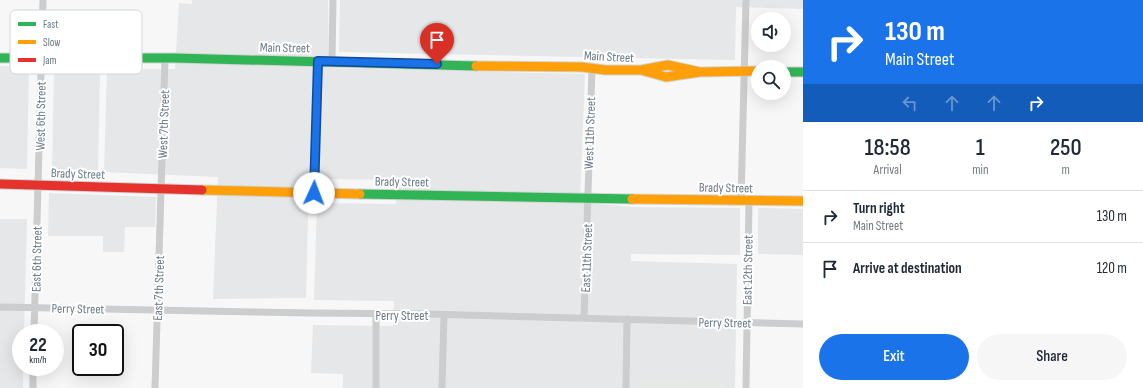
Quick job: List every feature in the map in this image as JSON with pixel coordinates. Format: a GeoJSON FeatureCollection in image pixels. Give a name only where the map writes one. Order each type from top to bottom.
{"type":"FeatureCollection","features":[{"type":"Feature","properties":{"kind":"main road","name":"Main Street"},"geometry":{"type":"LineString","coordinates":[[142,59],[175,58],[582,67],[605,70],[641,70],[668,65],[700,72],[751,71]]}},
{"type":"Feature","properties":{"kind":"main road"},"geometry":{"type":"LineString","coordinates":[[791,72],[803,72]]}},
{"type":"Feature","properties":{"kind":"main road","name":"Brady Street"},"geometry":{"type":"LineString","coordinates":[[0,184],[314,193],[745,201],[803,200]]}},
{"type":"Feature","properties":{"kind":"street","name":"West 6th Street"},"geometry":{"type":"LineString","coordinates":[[43,0],[43,10]]}},
{"type":"Feature","properties":{"kind":"street"},"geometry":{"type":"LineString","coordinates":[[332,62],[333,0]]}},
{"type":"Feature","properties":{"kind":"street","name":"East 12th Street"},"geometry":{"type":"LineString","coordinates":[[746,0],[744,71],[746,388]]}},
{"type":"Feature","properties":{"kind":"street","name":"West 7th Street"},"geometry":{"type":"LineString","coordinates":[[161,188],[165,59]]}},
{"type":"Feature","properties":{"kind":"street"},"geometry":{"type":"LineString","coordinates":[[314,193],[318,61]]}},
{"type":"Feature","properties":{"kind":"street","name":"West 11th Street"},"geometry":{"type":"LineString","coordinates":[[588,198],[592,68]]}},
{"type":"Feature","properties":{"kind":"street","name":"West 6th Street"},"geometry":{"type":"LineString","coordinates":[[38,185],[41,74]]}},
{"type":"Feature","properties":{"kind":"street","name":"East 6th Street"},"geometry":{"type":"LineString","coordinates":[[34,324],[38,185]]}},
{"type":"Feature","properties":{"kind":"street","name":"East 7th Street"},"geometry":{"type":"LineString","coordinates":[[155,388],[161,188]]}},
{"type":"Feature","properties":{"kind":"street","name":"East 11th Street"},"geometry":{"type":"LineString","coordinates":[[584,318],[588,198]]}},
{"type":"Feature","properties":{"kind":"street","name":"Perry Street"},"geometry":{"type":"LineString","coordinates":[[0,307],[584,318],[803,324]]}},
{"type":"Feature","properties":{"kind":"street"},"geometry":{"type":"LineString","coordinates":[[376,314],[376,388]]}},
{"type":"Feature","properties":{"kind":"street"},"geometry":{"type":"LineString","coordinates":[[442,388],[444,316]]}},
{"type":"Feature","properties":{"kind":"street"},"geometry":{"type":"LineString","coordinates":[[626,388],[627,319]]}},
{"type":"Feature","properties":{"kind":"street"},"geometry":{"type":"LineString","coordinates":[[33,376],[33,388]]}},
{"type":"Feature","properties":{"kind":"shaded area"},"geometry":{"type":"Polygon","coordinates":[[[192,0],[328,0],[329,68],[585,74],[580,202],[632,207],[740,208],[740,255],[631,254],[631,261],[737,264],[735,388],[343,388],[343,374],[311,373],[313,325],[393,326],[394,301],[314,300],[317,203],[396,204],[397,180],[324,179],[309,176],[306,298],[213,299],[218,177],[104,172],[107,74],[142,74],[142,69],[175,69],[179,3],[192,4],[192,0]]]}},
{"type":"Feature","properties":{"kind":"shaded area"},"geometry":{"type":"Polygon","coordinates":[[[340,0],[803,0],[803,9],[736,7],[735,60],[339,52],[340,0]]]}},
{"type":"Feature","properties":{"kind":"shaded area"},"geometry":{"type":"Polygon","coordinates":[[[0,66],[10,66],[10,74],[29,74],[27,169],[0,168],[0,66]]]}},
{"type":"Feature","properties":{"kind":"shaded area"},"geometry":{"type":"Polygon","coordinates":[[[54,74],[100,74],[98,172],[52,171],[54,74]]]}},
{"type":"Feature","properties":{"kind":"shaded area"},"geometry":{"type":"Polygon","coordinates":[[[49,193],[156,197],[155,227],[125,227],[124,252],[103,252],[103,236],[48,236],[49,193]]]}},
{"type":"Feature","properties":{"kind":"shaded area"},"geometry":{"type":"Polygon","coordinates":[[[758,208],[803,209],[803,255],[758,254],[758,208]]]}},
{"type":"Feature","properties":{"kind":"shaded area"},"geometry":{"type":"Polygon","coordinates":[[[0,219],[27,219],[24,324],[12,324],[12,376],[23,376],[23,388],[0,388],[0,219]]]}},
{"type":"Feature","properties":{"kind":"shaded area"},"geometry":{"type":"Polygon","coordinates":[[[641,380],[726,382],[726,388],[641,388],[641,380]]]}},
{"type":"Feature","properties":{"kind":"traffic: fast"},"geometry":{"type":"LineString","coordinates":[[0,58],[10,58]]}},
{"type":"Feature","properties":{"kind":"traffic: fast"},"geometry":{"type":"LineString","coordinates":[[142,58],[476,66]]}},
{"type":"Feature","properties":{"kind":"traffic: fast"},"geometry":{"type":"LineString","coordinates":[[791,72],[803,72]]}},
{"type":"Feature","properties":{"kind":"traffic: fast"},"geometry":{"type":"LineString","coordinates":[[360,194],[632,199]]}},
{"type":"Feature","properties":{"kind":"traffic: slow"},"geometry":{"type":"LineString","coordinates":[[668,65],[700,72],[666,77],[641,70],[668,65]]}},
{"type":"Feature","properties":{"kind":"traffic: slow"},"geometry":{"type":"LineString","coordinates":[[476,66],[582,67],[605,70],[641,70]]}},
{"type":"Feature","properties":{"kind":"traffic: slow"},"geometry":{"type":"LineString","coordinates":[[700,72],[751,71]]}},
{"type":"Feature","properties":{"kind":"traffic: slow"},"geometry":{"type":"LineString","coordinates":[[202,190],[360,194]]}},
{"type":"Feature","properties":{"kind":"traffic: slow"},"geometry":{"type":"LineString","coordinates":[[632,199],[803,201]]}},
{"type":"Feature","properties":{"kind":"traffic: jam"},"geometry":{"type":"LineString","coordinates":[[0,184],[202,190]]}},
{"type":"Feature","properties":{"kind":"route"},"geometry":{"type":"LineString","coordinates":[[314,193],[318,61],[437,64]]}}]}
